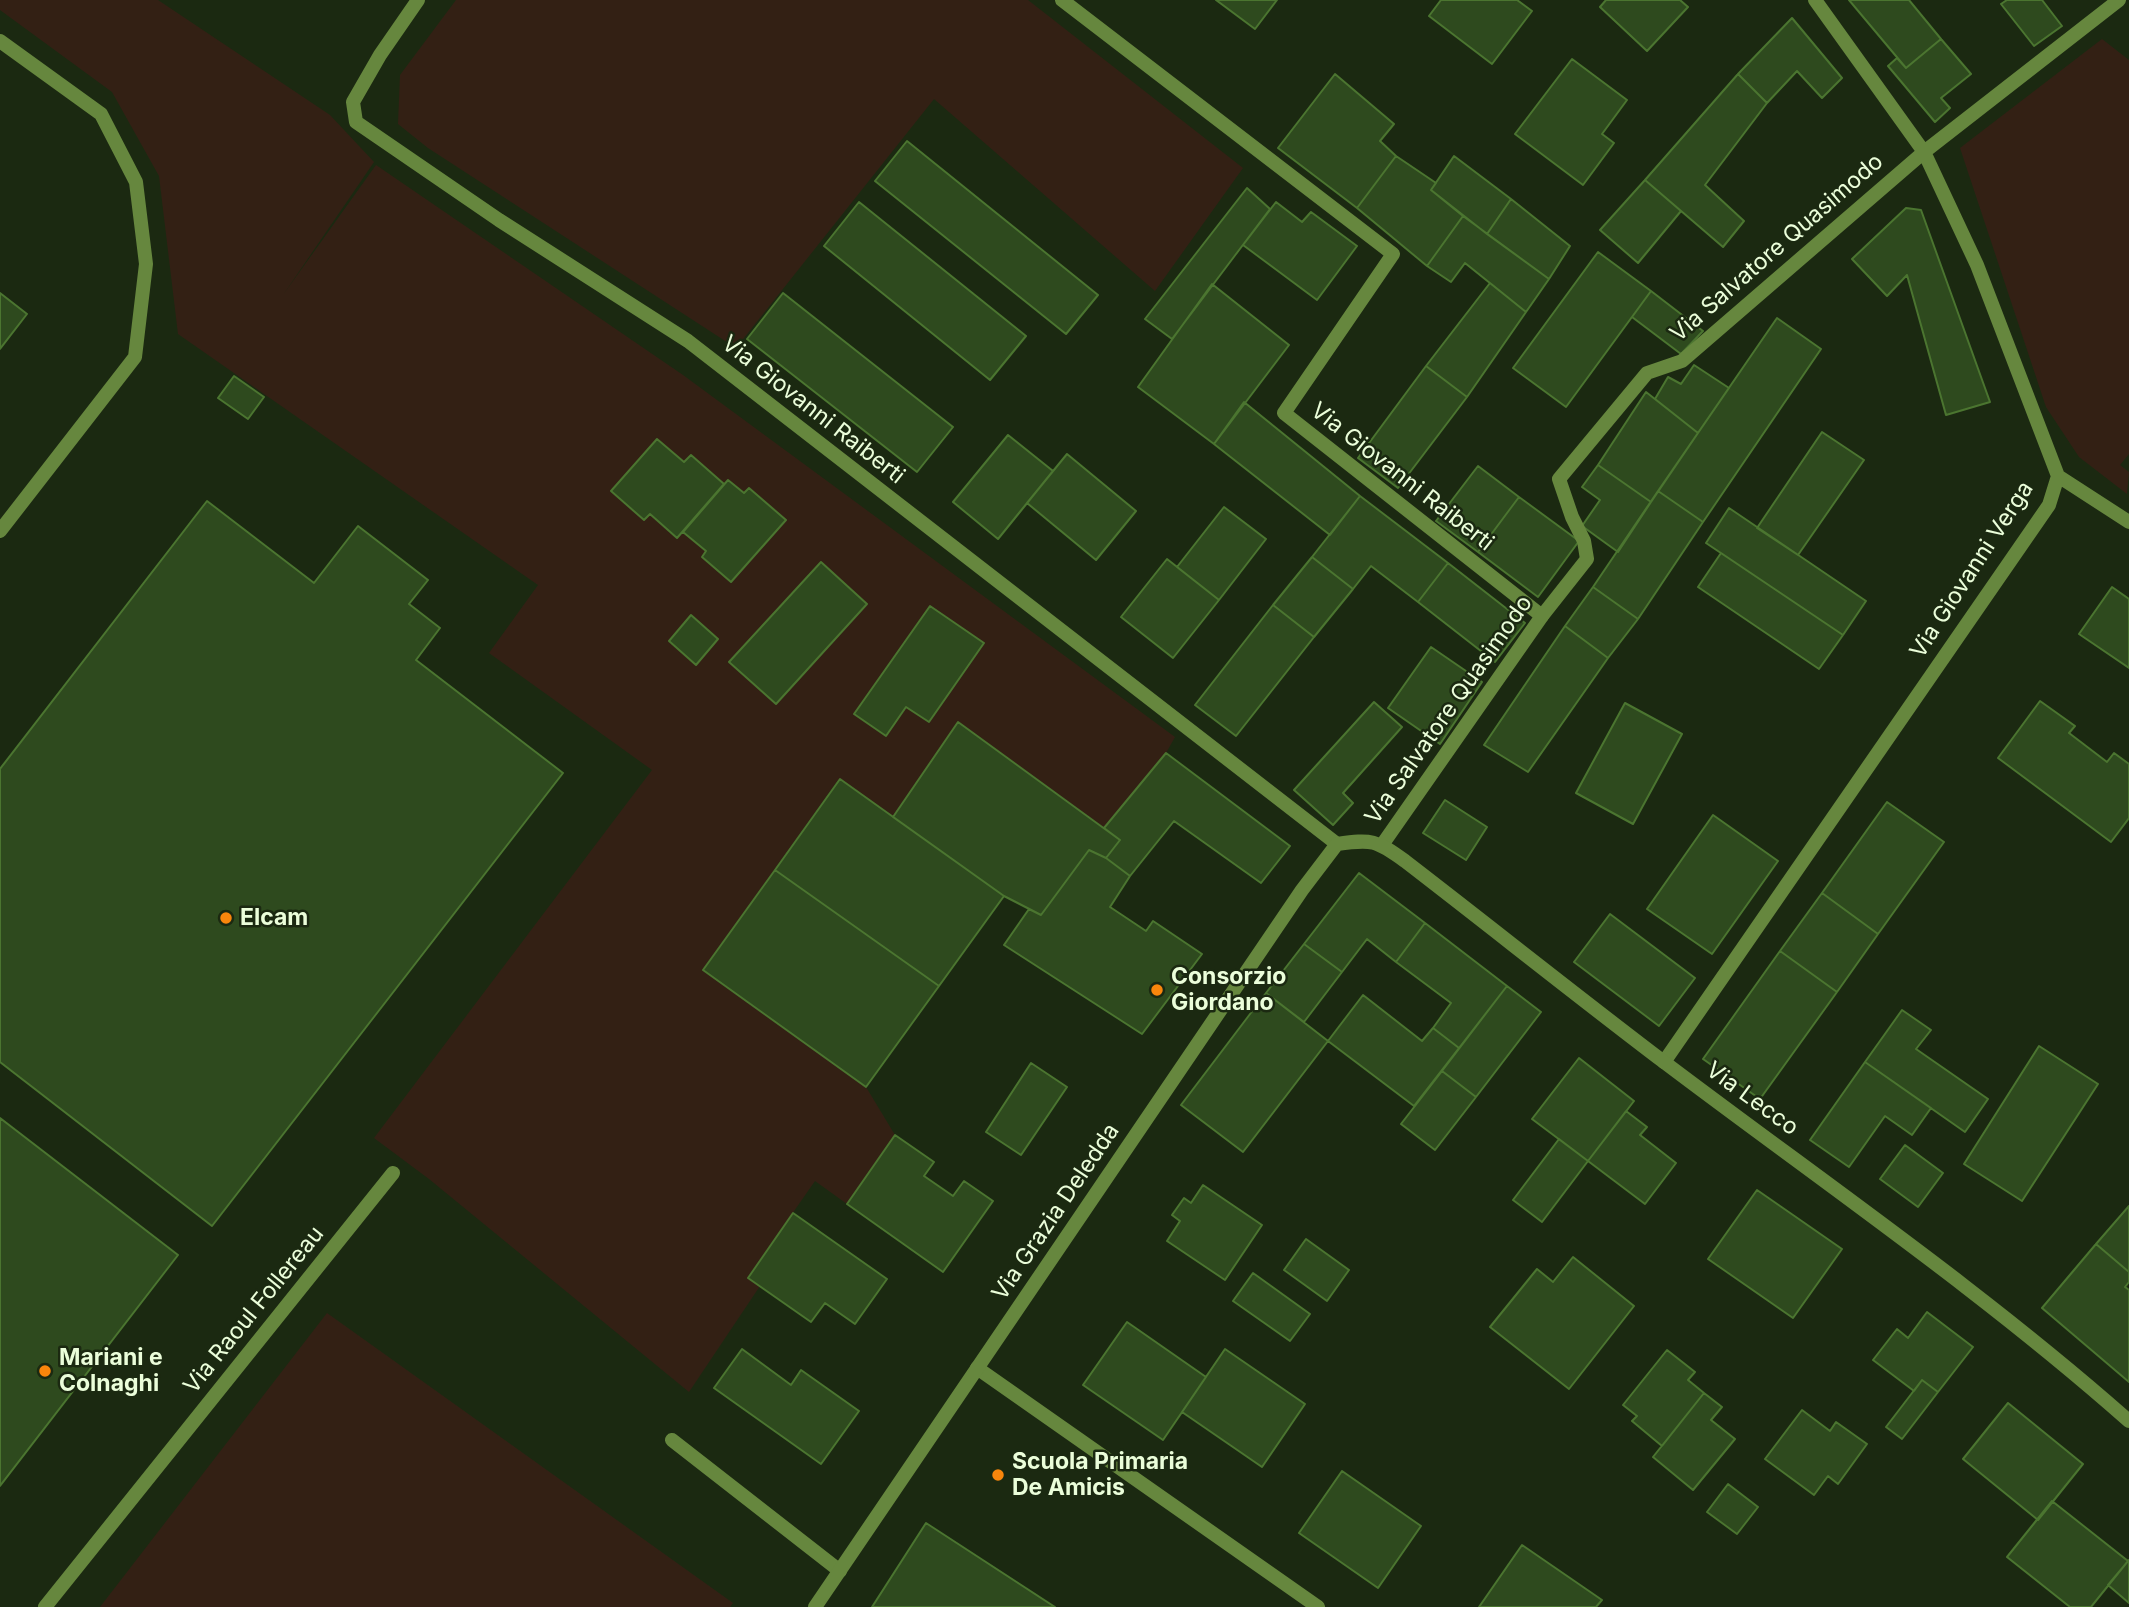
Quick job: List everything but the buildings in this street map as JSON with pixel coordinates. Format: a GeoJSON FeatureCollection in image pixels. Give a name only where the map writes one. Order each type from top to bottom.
{"type":"FeatureCollection","features":[{"type":"Feature","properties":{"kind":"street","name":"Via Giovanni Raiberti"},"geometry":{"type":"LineString","coordinates":[[418,0],[380,55],[353,102],[356,122],[499,220],[688,341],[1337,845]]}},
{"type":"Feature","properties":{"kind":"street","name":"Via Giovanni Raiberti"},"geometry":{"type":"LineString","coordinates":[[1062,0],[1393,254],[1284,413],[1542,616]]}},
{"type":"Feature","properties":{"kind":"street","name":"Via Giovanni Verga"},"geometry":{"type":"LineString","coordinates":[[1664,1062],[2049,505],[2058,476],[1977,265],[1924,152],[1815,0]]}},
{"type":"Feature","properties":{"kind":"street","name":"Via Salvatore Quasimodo"},"geometry":{"type":"LineString","coordinates":[[1382,845],[1542,616],[1587,559],[1584,541],[1559,480],[1647,373],[1682,361],[1924,152],[2119,0]]}},
{"type":"Feature","properties":{"kind":"street"},"geometry":{"type":"LineString","coordinates":[[0,41],[101,114],[136,182],[146,264],[135,357],[0,531]]}},
{"type":"Feature","properties":{"kind":"street"},"geometry":{"type":"LineString","coordinates":[[2058,476],[2129,522]]}},
{"type":"Feature","properties":{"kind":"street"},"geometry":{"type":"LineString","coordinates":[[1337,845],[1365,841],[1382,845]]}},
{"type":"Feature","properties":{"kind":"street","name":"Via Grazia Deledda"},"geometry":{"type":"LineString","coordinates":[[815,1607],[1302,890],[1337,845]]}},
{"type":"Feature","properties":{"kind":"street","name":"Via Lecco"},"geometry":{"type":"LineString","coordinates":[[1382,845],[1664,1062],[1869,1213],[2083,1380],[2129,1420]]}},
{"type":"Feature","properties":{"kind":"street","name":"Via Raoul Follereau"},"geometry":{"type":"LineString","coordinates":[[45,1607],[393,1173]]}},
{"type":"Feature","properties":{"kind":"street"},"geometry":{"type":"LineString","coordinates":[[977,1368],[1318,1607]]}},
{"type":"Feature","properties":{"kind":"street"},"geometry":{"type":"LineString","coordinates":[[672,1440],[840,1571]]}},
{"type":"Feature","properties":{"kind":"shaded area"},"geometry":{"type":"Polygon","coordinates":[[[0,0],[158,0],[330,115],[374,162],[283,295],[376,165],[683,375],[1175,737],[1166,753],[1104,828],[958,722],[893,817],[839,779],[703,970],[866,1087],[895,1135],[847,1204],[815,1181],[748,1277],[760,1286],[689,1392],[429,1179],[374,1138],[652,770],[489,653],[538,585],[178,334],[159,176],[112,92],[0,10],[0,0]]]}},
{"type":"Feature","properties":{"kind":"shaded area"},"geometry":{"type":"Polygon","coordinates":[[[456,0],[1028,0],[1243,168],[1155,291],[934,99],[736,348],[428,148],[398,124],[400,75],[456,0]]]}},
{"type":"Feature","properties":{"kind":"shaded area"},"geometry":{"type":"Polygon","coordinates":[[[2102,39],[2129,60],[2129,454],[2120,465],[2129,472],[2127,494],[2079,457],[2046,407],[1960,148],[2102,39]]]}},
{"type":"Feature","properties":{"kind":"shaded area"},"geometry":{"type":"Polygon","coordinates":[[[327,1313],[733,1603],[730,1607],[100,1607],[327,1313]]]}},
{"type":"Feature","properties":{"kind":"place","name":"Elcam"},"geometry":{"type":"Point","coordinates":[226,918]}},
{"type":"Feature","properties":{"kind":"place","name":"Consorzio Giordano"},"geometry":{"type":"Point","coordinates":[1157,990]}},
{"type":"Feature","properties":{"kind":"place","name":"Mariani e Colnaghi"},"geometry":{"type":"Point","coordinates":[45,1371]}},
{"type":"Feature","properties":{"kind":"place","name":"Scuola Primaria De Amicis"},"geometry":{"type":"Point","coordinates":[998,1475]}}]}
